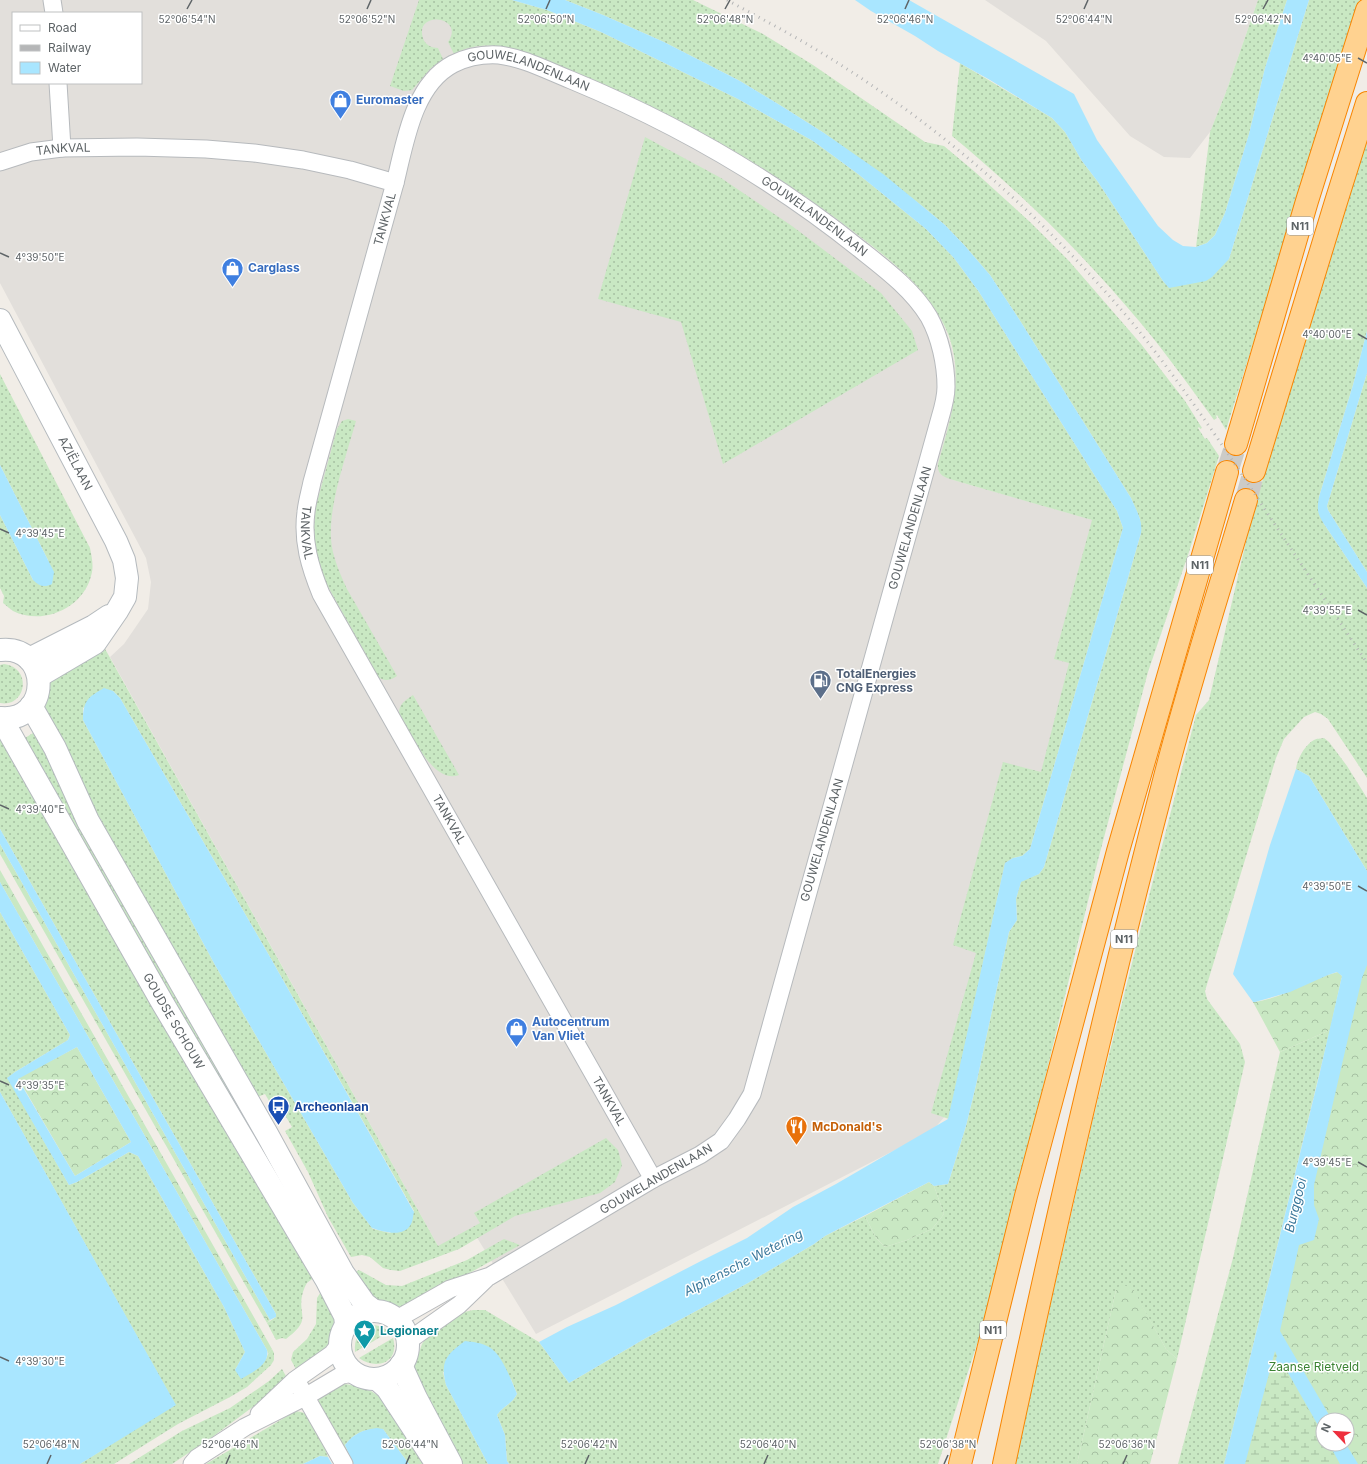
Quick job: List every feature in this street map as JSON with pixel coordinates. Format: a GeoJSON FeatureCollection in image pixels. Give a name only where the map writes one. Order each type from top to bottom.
{"type":"FeatureCollection","features":[{"type":"Feature","properties":{"kind":"highway","name":"N11"},"geometry":{"type":"LineString","coordinates":[[1236,444],[1307,201],[1367,10]]}},
{"type":"Feature","properties":{"kind":"highway","name":"N11"},"geometry":{"type":"LineString","coordinates":[[1254,471],[1367,103]]}},
{"type":"Feature","properties":{"kind":"highway","name":"N11"},"geometry":{"type":"LineString","coordinates":[[960,1464],[1030,1180],[1118,851],[1227,472]]}},
{"type":"Feature","properties":{"kind":"highway","name":"N11"},"geometry":{"type":"LineString","coordinates":[[1004,1464],[1044,1273],[1104,1017],[1166,771],[1246,500]]}},
{"type":"Feature","properties":{"kind":"main road","name":"AZIËLAAN"},"geometry":{"type":"LineString","coordinates":[[0,320],[124,560],[127,578],[125,597],[95,643],[34,668]]}},
{"type":"Feature","properties":{"kind":"main road"},"geometry":{"type":"LineString","coordinates":[[0,650],[15,651],[34,668],[39,689],[35,701],[18,716],[1,718]]}},
{"type":"Feature","properties":{"kind":"main road","name":"GOUDSE SCHOUW"},"geometry":{"type":"LineString","coordinates":[[31,706],[56,748],[88,821],[267,1134],[343,1273],[365,1304],[374,1311]]}},
{"type":"Feature","properties":{"kind":"main road","name":"GOUDSE SCHOUW"},"geometry":{"type":"LineString","coordinates":[[1,718],[162,1002],[327,1281],[345,1316],[346,1324]]}},
{"type":"Feature","properties":{"kind":"main road"},"geometry":{"type":"LineString","coordinates":[[374,1311],[382,1312],[397,1319],[402,1326],[408,1341],[406,1358],[401,1365],[395,1372],[386,1377],[377,1379],[361,1377],[354,1373],[346,1365],[341,1356],[339,1345],[341,1334],[346,1324],[364,1312],[374,1311]]}},
{"type":"Feature","properties":{"kind":"main road"},"geometry":{"type":"LineString","coordinates":[[401,1365],[416,1398],[451,1464]]}},
{"type":"Feature","properties":{"kind":"main road"},"geometry":{"type":"LineString","coordinates":[[377,1379],[387,1388],[436,1464]]}},
{"type":"Feature","properties":{"kind":"street"},"geometry":{"type":"LineString","coordinates":[[52,0],[54,12]]}},
{"type":"Feature","properties":{"kind":"street","name":"GOUWELANDENLAAN"},"geometry":{"type":"LineString","coordinates":[[395,183],[417,107],[428,86],[436,76],[453,64],[472,57],[492,55],[516,59],[598,92],[663,122],[774,186],[853,243],[902,284],[918,302],[928,317],[936,334],[946,374],[946,388],[940,418],[752,1094],[737,1119],[721,1141],[700,1155],[654,1179],[490,1276],[459,1305],[408,1341]]}},
{"type":"Feature","properties":{"kind":"street"},"geometry":{"type":"LineString","coordinates":[[58,84],[62,148]]}},
{"type":"Feature","properties":{"kind":"street","name":"TANKVAL"},"geometry":{"type":"LineString","coordinates":[[0,162],[31,152],[62,148],[144,147],[206,149],[254,153],[323,164],[395,183],[312,482],[306,513],[306,539],[310,568],[325,601],[654,1179]]}},
{"type":"Feature","properties":{"kind":"street","name":"GOUWELANDENLAAN"},"geometry":{"type":"LineString","coordinates":[[397,1319],[450,1289],[490,1276]]}},
{"type":"Feature","properties":{"kind":"street"},"geometry":{"type":"LineString","coordinates":[[246,1427],[295,1380],[332,1354],[339,1345]]}},
{"type":"Feature","properties":{"kind":"street"},"geometry":{"type":"LineString","coordinates":[[192,1464],[197,1458],[246,1427],[342,1376],[354,1373]]}},
{"type":"Feature","properties":{"kind":"street"},"geometry":{"type":"LineString","coordinates":[[295,1380],[344,1464]]}},
{"type":"Feature","properties":{"kind":"shaded area"},"geometry":{"type":"Polygon","coordinates":[[[0,0],[423,0],[632,95],[708,135],[780,179],[824,209],[889,260],[925,294],[937,311],[946,330],[952,349],[956,372],[956,387],[953,412],[938,464],[953,480],[1114,526],[1032,835],[1003,872],[947,1114],[932,1131],[536,1334],[473,1231],[438,1246],[110,657],[124,644],[148,609],[151,582],[146,558],[0,283],[0,0]]]}},
{"type":"Feature","properties":{"kind":"shaded area"},"geometry":{"type":"Polygon","coordinates":[[[985,0],[1258,0],[1226,92],[1210,132],[1190,158],[1164,157],[1130,136],[1046,41],[985,0]]]}},
{"type":"Feature","properties":{"kind":"green space"},"geometry":{"type":"Polygon","coordinates":[[[419,0],[512,0],[547,10],[601,32],[738,99],[813,141],[858,174],[926,229],[954,258],[979,292],[1117,511],[1123,528],[1030,849],[1022,856],[1013,858],[1005,863],[949,1119],[931,1113],[976,953],[953,945],[1003,762],[1041,772],[1069,663],[1054,659],[1092,520],[953,480],[940,473],[938,464],[952,413],[956,380],[952,346],[946,329],[938,314],[918,287],[893,263],[815,203],[735,151],[651,106],[563,67],[518,50],[494,46],[478,46],[462,50],[454,54],[448,42],[452,33],[450,26],[446,22],[439,20],[432,20],[426,23],[422,29],[425,43],[429,46],[438,48],[443,59],[431,68],[412,90],[404,91],[390,86],[419,0]]]}},
{"type":"Feature","properties":{"kind":"green space"},"geometry":{"type":"Polygon","coordinates":[[[565,0],[693,0],[763,34],[813,65],[925,142],[944,146],[1030,222],[1069,261],[1141,344],[1185,401],[1202,428],[1198,428],[1219,456],[1189,552],[1148,672],[1098,860],[1019,1185],[980,1335],[938,1464],[509,1464],[507,1461],[505,1435],[497,1415],[513,1400],[517,1394],[511,1379],[443,1372],[446,1385],[488,1464],[458,1464],[415,1380],[415,1364],[422,1344],[428,1335],[456,1314],[473,1310],[485,1310],[539,1342],[569,1383],[646,1338],[748,1283],[825,1236],[865,1216],[876,1238],[885,1247],[907,1240],[932,1229],[944,1214],[934,1186],[948,1184],[966,1126],[1009,932],[1017,920],[1016,899],[1021,881],[1039,874],[1044,867],[1141,533],[1140,519],[1131,498],[1019,319],[990,275],[945,225],[921,205],[824,133],[740,81],[664,42],[565,0]]]}},
{"type":"Feature","properties":{"kind":"green space"},"geometry":{"type":"Polygon","coordinates":[[[1258,0],[1287,0],[1265,68],[1249,134],[1225,213],[1215,235],[1207,243],[1196,247],[1210,132],[1226,92],[1258,0]]]}},
{"type":"Feature","properties":{"kind":"green space"},"geometry":{"type":"Polygon","coordinates":[[[1309,0],[1360,0],[1226,430],[1217,415],[1217,418],[1214,420],[1149,333],[1096,272],[1026,201],[952,136],[960,63],[1052,118],[1065,132],[1082,161],[1098,182],[1163,281],[1169,287],[1229,259],[1309,0]]]}},
{"type":"Feature","properties":{"kind":"green space"},"geometry":{"type":"Polygon","coordinates":[[[1367,135],[1367,331],[1353,385],[1319,497],[1324,524],[1367,588],[1367,778],[1328,719],[1315,712],[1304,717],[1284,739],[1276,758],[1205,991],[1207,999],[1240,1044],[1245,1062],[1177,1359],[1166,1349],[1132,1288],[1116,1290],[1077,1464],[1014,1464],[1092,1123],[1196,715],[1209,700],[1253,512],[1367,135]]]}},
{"type":"Feature","properties":{"kind":"green space"},"geometry":{"type":"Polygon","coordinates":[[[645,137],[721,178],[792,226],[881,293],[912,331],[918,350],[723,464],[681,322],[598,299],[645,137]]]}},
{"type":"Feature","properties":{"kind":"green space"},"geometry":{"type":"Polygon","coordinates":[[[1367,373],[1367,572],[1328,510],[1327,506],[1367,373]]]}},
{"type":"Feature","properties":{"kind":"green space"},"geometry":{"type":"Polygon","coordinates":[[[0,374],[90,548],[92,569],[87,587],[80,597],[71,605],[49,615],[25,615],[13,611],[3,603],[4,596],[0,588],[0,515],[33,580],[48,560],[0,465],[0,374]]]}},
{"type":"Feature","properties":{"kind":"green space"},"geometry":{"type":"Polygon","coordinates":[[[348,419],[356,421],[335,495],[331,525],[331,539],[337,565],[347,589],[397,676],[388,680],[379,678],[326,583],[318,561],[315,543],[314,527],[316,506],[337,429],[342,421],[348,419]]]}},
{"type":"Feature","properties":{"kind":"green space"},"geometry":{"type":"Polygon","coordinates":[[[104,647],[438,1246],[480,1223],[474,1213],[606,1138],[618,1150],[622,1165],[615,1182],[600,1193],[515,1216],[459,1249],[400,1271],[383,1268],[370,1257],[362,1255],[351,1257],[328,1217],[308,1172],[285,1131],[292,1127],[285,1115],[279,1118],[265,1094],[253,1099],[48,723],[45,707],[48,697],[46,692],[51,681],[104,647]],[[113,691],[83,708],[83,720],[215,965],[353,1203],[373,1229],[390,1233],[414,1211],[270,957],[120,698],[113,691]]]}},
{"type":"Feature","properties":{"kind":"green space"},"geometry":{"type":"Polygon","coordinates":[[[4,664],[13,667],[19,672],[22,679],[23,687],[20,694],[16,700],[9,703],[0,703],[0,665],[4,664]]]}},
{"type":"Feature","properties":{"kind":"green space"},"geometry":{"type":"Polygon","coordinates":[[[413,695],[459,775],[449,776],[440,772],[431,765],[409,733],[399,714],[399,710],[403,703],[413,695]]]}},
{"type":"Feature","properties":{"kind":"green space"},"geometry":{"type":"Polygon","coordinates":[[[38,730],[300,1208],[326,1271],[20,741],[38,730]]]}},
{"type":"Feature","properties":{"kind":"green space"},"geometry":{"type":"Polygon","coordinates":[[[0,737],[317,1276],[307,1283],[304,1290],[301,1300],[302,1321],[294,1332],[286,1339],[282,1338],[276,1340],[267,1323],[276,1317],[276,1314],[0,829],[0,737]]]}},
{"type":"Feature","properties":{"kind":"green space"},"geometry":{"type":"Polygon","coordinates":[[[1324,738],[1329,742],[1347,766],[1367,798],[1367,871],[1309,776],[1296,769],[1300,757],[1308,745],[1315,739],[1324,738]]]}},
{"type":"Feature","properties":{"kind":"green space"},"geometry":{"type":"Polygon","coordinates":[[[0,844],[270,1320],[267,1323],[0,854],[0,844]]]}},
{"type":"Feature","properties":{"kind":"green space"},"geometry":{"type":"Polygon","coordinates":[[[0,870],[272,1349],[268,1354],[0,882],[0,870]]]}},
{"type":"Feature","properties":{"kind":"green space"},"geometry":{"type":"Polygon","coordinates":[[[0,912],[70,1035],[68,1040],[15,1072],[8,1078],[69,1185],[77,1182],[129,1152],[138,1156],[224,1307],[245,1352],[235,1370],[266,1359],[272,1349],[274,1353],[274,1360],[271,1365],[247,1387],[178,1424],[114,1464],[80,1464],[175,1404],[0,1092],[0,912]]]}},
{"type":"Feature","properties":{"kind":"green space","name":"Zaanse Rietveld"},"geometry":{"type":"Polygon","coordinates":[[[1367,951],[1367,1464],[1236,1464],[1367,951]]]}},
{"type":"Feature","properties":{"kind":"green space"},"geometry":{"type":"Polygon","coordinates":[[[1338,972],[1342,976],[1330,1030],[1280,1052],[1253,1002],[1275,997],[1327,975],[1338,972]]]}},
{"type":"Feature","properties":{"kind":"green space"},"geometry":{"type":"Polygon","coordinates":[[[1330,1030],[1224,1464],[1178,1464],[1233,1258],[1280,1052],[1330,1030]]]}},
{"type":"Feature","properties":{"kind":"green space"},"geometry":{"type":"Polygon","coordinates":[[[77,1047],[131,1142],[75,1176],[18,1078],[77,1047]]]}},
{"type":"Feature","properties":{"kind":"green space"},"geometry":{"type":"Polygon","coordinates":[[[929,1182],[934,1186],[944,1214],[932,1229],[907,1240],[885,1247],[876,1238],[865,1216],[929,1182]]]}},
{"type":"Feature","properties":{"kind":"green space"},"geometry":{"type":"Polygon","coordinates":[[[504,1239],[520,1245],[407,1306],[392,1307],[373,1300],[352,1274],[359,1270],[386,1285],[402,1286],[467,1260],[504,1239]]]}},
{"type":"Feature","properties":{"kind":"green space"},"geometry":{"type":"Polygon","coordinates":[[[1120,1285],[1132,1287],[1166,1349],[1177,1359],[1150,1464],[1077,1464],[1116,1290],[1120,1285]]]}},
{"type":"Feature","properties":{"kind":"green space"},"geometry":{"type":"Polygon","coordinates":[[[324,1287],[335,1308],[334,1322],[329,1344],[319,1355],[297,1371],[291,1360],[293,1352],[307,1339],[316,1324],[317,1298],[324,1287]]]}},
{"type":"Feature","properties":{"kind":"green space"},"geometry":{"type":"Polygon","coordinates":[[[371,1325],[376,1325],[389,1332],[355,1352],[356,1339],[360,1332],[371,1325]]]}},
{"type":"Feature","properties":{"kind":"green space"},"geometry":{"type":"Polygon","coordinates":[[[393,1338],[393,1353],[385,1362],[373,1364],[359,1358],[393,1338]]]}},
{"type":"Feature","properties":{"kind":"green space"},"geometry":{"type":"Polygon","coordinates":[[[1275,1354],[1277,1356],[1274,1365],[1281,1364],[1315,1421],[1315,1452],[1333,1452],[1340,1464],[1245,1464],[1275,1354]]]}},
{"type":"Feature","properties":{"kind":"green space"},"geometry":{"type":"Polygon","coordinates":[[[282,1369],[287,1378],[262,1400],[211,1438],[172,1464],[129,1464],[182,1431],[230,1408],[269,1381],[282,1369]]]}},
{"type":"Feature","properties":{"kind":"green space"},"geometry":{"type":"Polygon","coordinates":[[[345,1384],[371,1391],[383,1399],[431,1464],[409,1464],[383,1429],[366,1430],[349,1440],[345,1445],[352,1462],[318,1407],[319,1400],[323,1392],[345,1384]]]}},
{"type":"Feature","properties":{"kind":"green space"},"geometry":{"type":"Polygon","coordinates":[[[296,1411],[306,1414],[314,1421],[328,1457],[320,1456],[303,1464],[206,1464],[296,1411]]]}},
{"type":"Feature","properties":{"kind":"water","name":"Alphensche Wetering"},"geometry":{"type":"Polygon","coordinates":[[[512,0],[565,0],[664,42],[740,81],[824,133],[883,174],[945,225],[990,275],[1019,319],[1131,498],[1139,515],[1141,524],[1141,533],[1044,867],[1039,874],[1021,882],[1016,899],[1017,920],[1009,932],[976,1085],[966,1126],[948,1184],[934,1186],[929,1182],[825,1236],[748,1283],[646,1338],[569,1383],[539,1342],[567,1327],[616,1305],[747,1238],[793,1207],[836,1184],[948,1119],[1005,863],[1013,858],[1022,856],[1030,849],[1123,528],[1117,511],[979,292],[954,258],[926,229],[858,174],[813,141],[738,99],[601,32],[547,10],[512,0]]]}},
{"type":"Feature","properties":{"kind":"water"},"geometry":{"type":"Polygon","coordinates":[[[855,0],[909,0],[1074,94],[1097,140],[1158,226],[1173,240],[1183,246],[1196,247],[1207,243],[1215,235],[1225,213],[1249,134],[1265,68],[1287,0],[1309,0],[1229,259],[1212,277],[1206,281],[1169,288],[1098,182],[1082,161],[1065,132],[1052,118],[871,11],[855,0]]]}},
{"type":"Feature","properties":{"kind":"water"},"geometry":{"type":"Polygon","coordinates":[[[1367,331],[1367,373],[1327,506],[1328,510],[1367,572],[1367,588],[1324,524],[1320,517],[1318,508],[1319,497],[1353,385],[1367,331]]]}},
{"type":"Feature","properties":{"kind":"water"},"geometry":{"type":"Polygon","coordinates":[[[0,465],[54,572],[52,584],[42,586],[33,580],[0,515],[0,465]]]}},
{"type":"Feature","properties":{"kind":"water"},"geometry":{"type":"Polygon","coordinates":[[[104,688],[113,691],[120,698],[270,957],[414,1212],[411,1224],[404,1231],[393,1233],[372,1228],[353,1203],[215,965],[83,720],[85,704],[90,697],[104,688]]]}},
{"type":"Feature","properties":{"kind":"water","name":"Burggooi"},"geometry":{"type":"Polygon","coordinates":[[[1296,769],[1309,776],[1367,871],[1367,965],[1362,978],[1314,1185],[1314,1205],[1319,1219],[1314,1240],[1299,1245],[1280,1331],[1327,1412],[1315,1412],[1315,1420],[1283,1364],[1274,1365],[1277,1356],[1275,1351],[1245,1464],[1224,1464],[1342,976],[1337,972],[1290,992],[1253,1002],[1233,974],[1270,845],[1296,769]]]}},
{"type":"Feature","properties":{"kind":"water"},"geometry":{"type":"Polygon","coordinates":[[[0,829],[276,1314],[276,1317],[270,1320],[0,844],[0,829]]]}},
{"type":"Feature","properties":{"kind":"water"},"geometry":{"type":"Polygon","coordinates":[[[0,882],[267,1350],[266,1360],[263,1364],[255,1371],[241,1379],[235,1370],[245,1352],[224,1307],[138,1156],[129,1152],[77,1182],[69,1185],[7,1078],[68,1040],[70,1035],[0,912],[0,882]],[[77,1047],[18,1079],[75,1176],[131,1142],[77,1047]]]}},
{"type":"Feature","properties":{"kind":"water"},"geometry":{"type":"Polygon","coordinates":[[[0,1092],[176,1405],[80,1464],[0,1464],[0,1092]]]}},
{"type":"Feature","properties":{"kind":"water"},"geometry":{"type":"Polygon","coordinates":[[[465,1341],[475,1342],[494,1350],[506,1368],[517,1394],[513,1400],[497,1415],[505,1435],[507,1461],[509,1464],[488,1464],[446,1385],[444,1377],[444,1364],[446,1359],[453,1350],[465,1341]]]}},
{"type":"Feature","properties":{"kind":"water"},"geometry":{"type":"Polygon","coordinates":[[[377,1428],[383,1429],[409,1464],[353,1464],[345,1445],[359,1433],[377,1428]]]}},
{"type":"Feature","properties":{"kind":"water"},"geometry":{"type":"Polygon","coordinates":[[[1333,1452],[1351,1452],[1358,1464],[1340,1464],[1333,1452]]]}},
{"type":"Feature","properties":{"kind":"water"},"geometry":{"type":"Polygon","coordinates":[[[320,1456],[328,1457],[332,1464],[303,1464],[320,1456]]]}},
{"type":"Feature","properties":{"kind":"tunnel"},"geometry":{"type":"LineString","coordinates":[[1227,472],[1236,444]]}},
{"type":"Feature","properties":{"kind":"tunnel"},"geometry":{"type":"LineString","coordinates":[[1246,500],[1254,471]]}},
{"type":"Feature","properties":{"kind":"railway"},"geometry":{"type":"LineString","coordinates":[[727,0],[825,55],[910,113],[951,144],[991,178],[1066,249],[1135,326],[1204,418],[1367,663]]}},
{"type":"Feature","properties":{"kind":"place","name":"Euromaster"},"geometry":{"type":"Point","coordinates":[341,120]}},
{"type":"Feature","properties":{"kind":"place","name":"Carglass"},"geometry":{"type":"Point","coordinates":[233,288]}},
{"type":"Feature","properties":{"kind":"place","name":"TotalEnergies CNG Express"},"geometry":{"type":"Point","coordinates":[821,700]}},
{"type":"Feature","properties":{"kind":"place","name":"Autocentrum Van Vliet"},"geometry":{"type":"Point","coordinates":[517,1048]}},
{"type":"Feature","properties":{"kind":"place","name":"Archeonlaan"},"geometry":{"type":"Point","coordinates":[279,1126]}},
{"type":"Feature","properties":{"kind":"place","name":"McDonald's"},"geometry":{"type":"Point","coordinates":[797,1146]}},
{"type":"Feature","properties":{"kind":"place","name":"Legionaer"},"geometry":{"type":"Point","coordinates":[365,1350]}}]}
